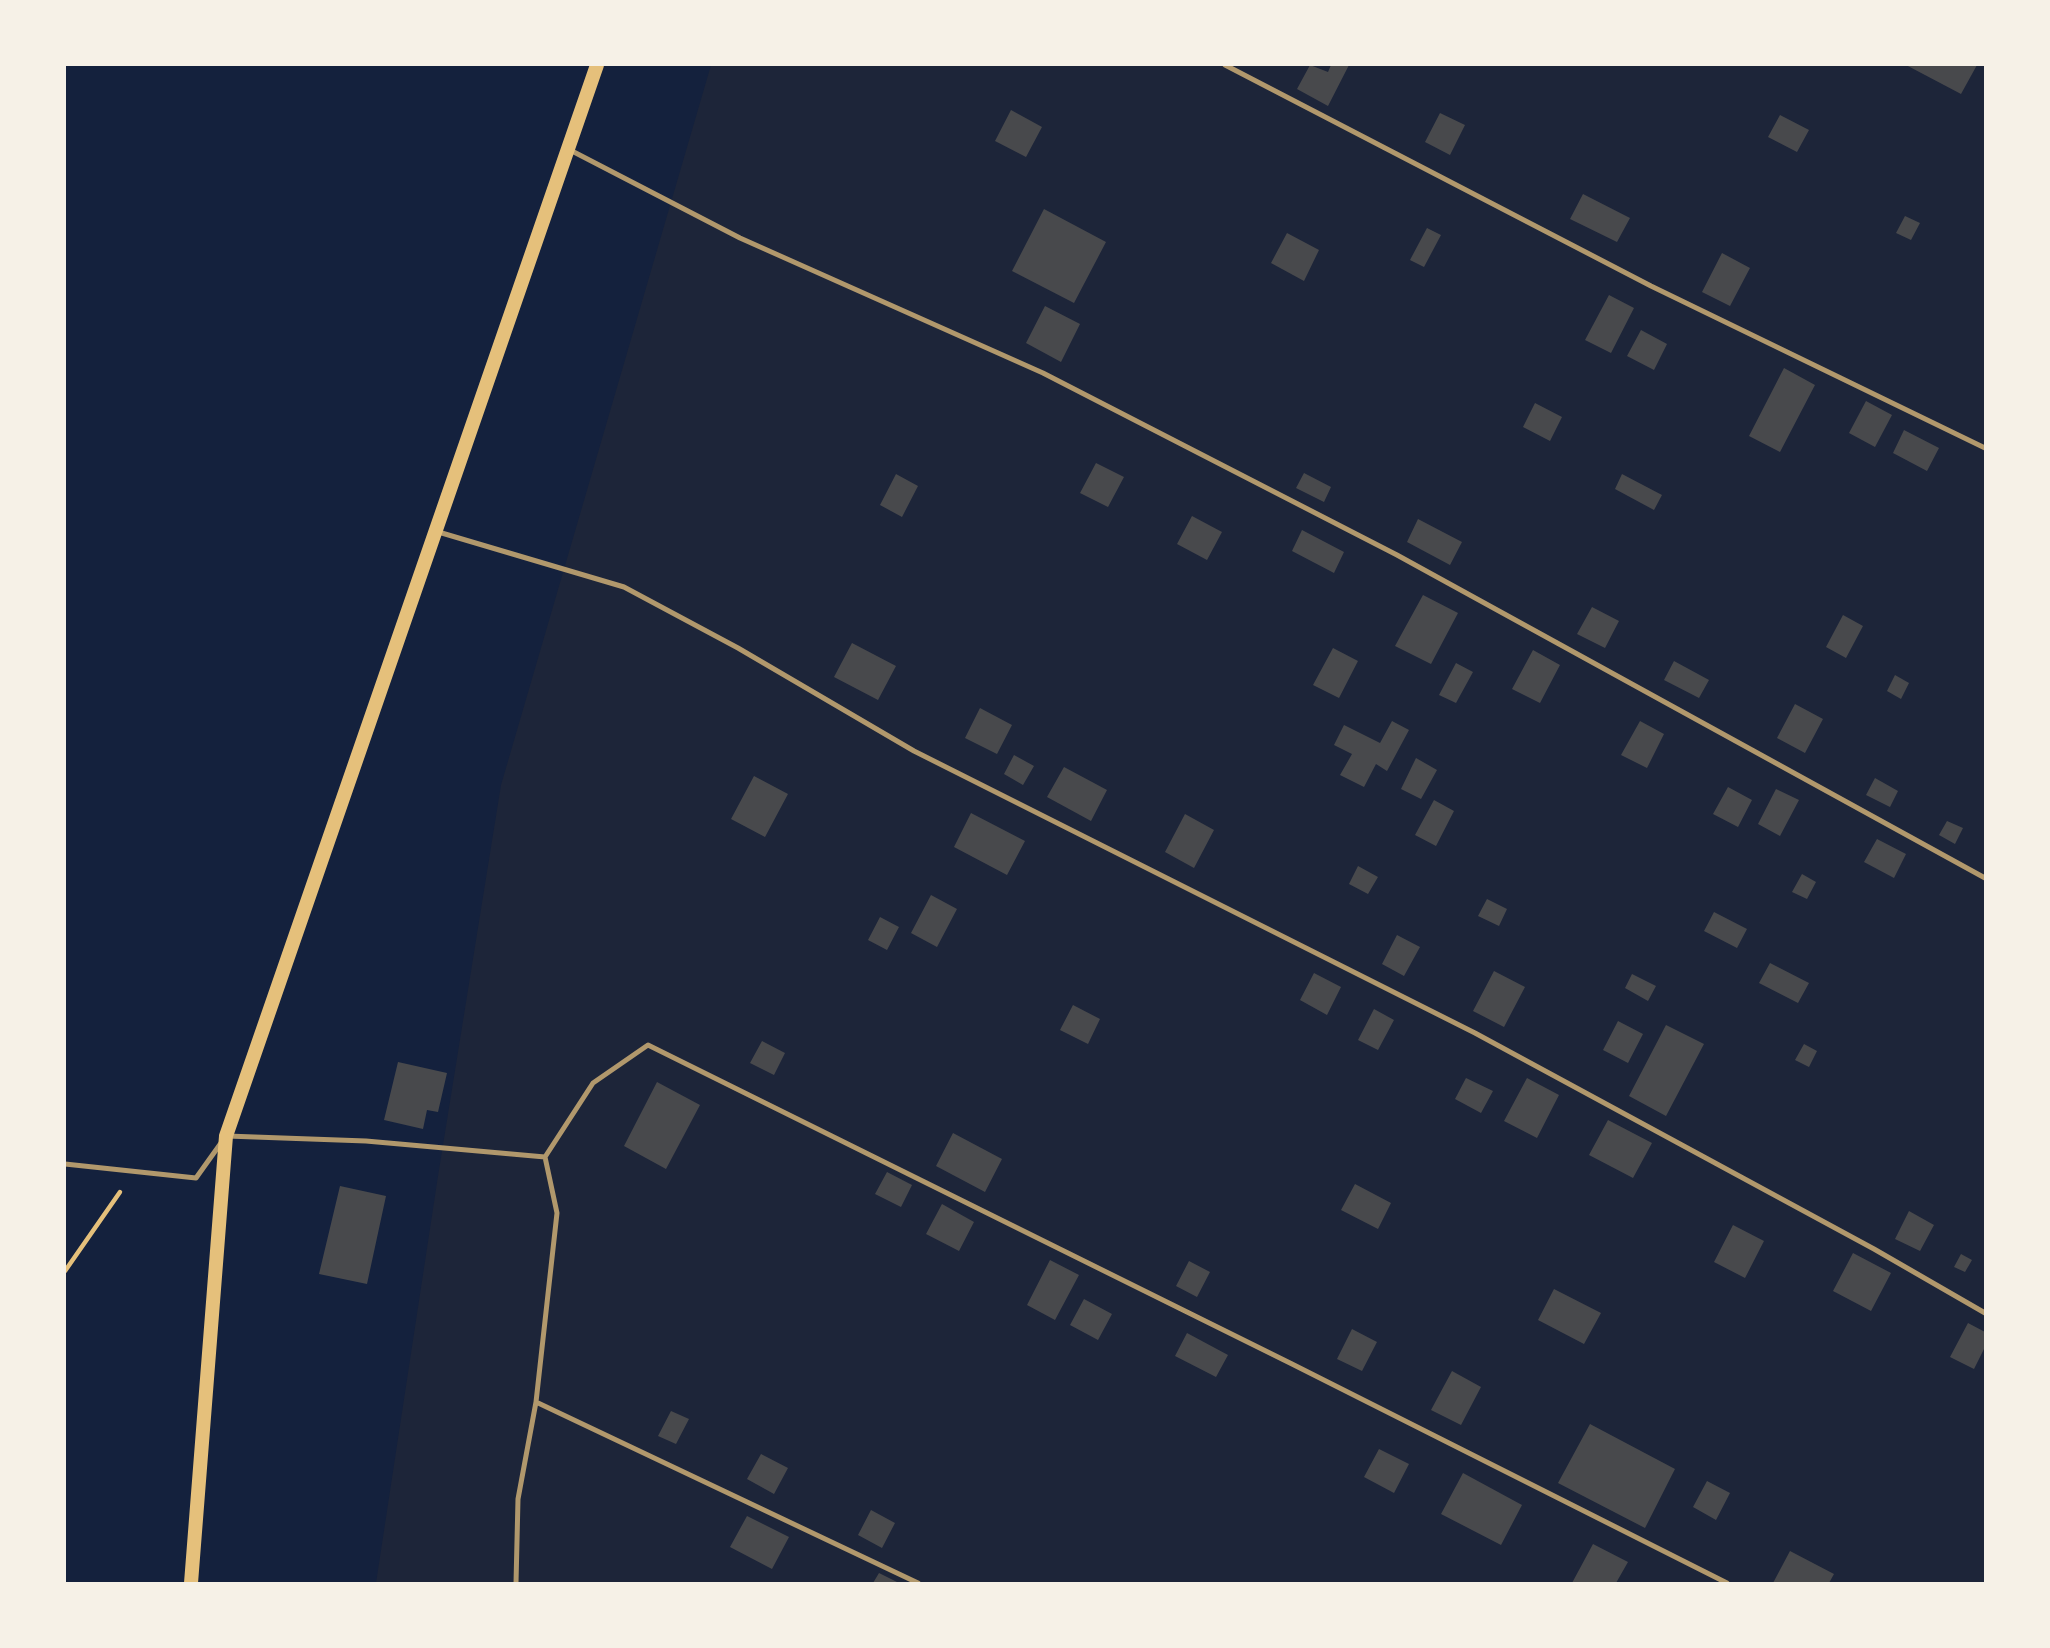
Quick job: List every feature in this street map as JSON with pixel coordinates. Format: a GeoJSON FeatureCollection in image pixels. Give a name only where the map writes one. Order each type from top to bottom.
{"type":"FeatureCollection","features":[{"type":"Feature","properties":{"kind":"main road"},"geometry":{"type":"LineString","coordinates":[[191,1583],[226,1136],[597,65]]}},
{"type":"Feature","properties":{"kind":"lane"},"geometry":{"type":"LineString","coordinates":[[1225,65],[1651,286],[1985,448]]}},
{"type":"Feature","properties":{"kind":"lane"},"geometry":{"type":"LineString","coordinates":[[568,149],[740,238],[1043,373],[1360,536],[1985,878]]}},
{"type":"Feature","properties":{"kind":"lane"},"geometry":{"type":"LineString","coordinates":[[435,531],[624,587],[738,648],[914,751],[1475,1033],[1874,1249],[1985,1313]]}},
{"type":"Feature","properties":{"kind":"lane"},"geometry":{"type":"LineString","coordinates":[[516,1583],[519,1499],[536,1402],[557,1213],[545,1157],[593,1083],[648,1045],[1727,1583]]}},
{"type":"Feature","properties":{"kind":"lane"},"geometry":{"type":"LineString","coordinates":[[65,1164],[196,1178],[226,1136],[366,1141],[545,1157]]}},
{"type":"Feature","properties":{"kind":"lane"},"geometry":{"type":"LineString","coordinates":[[536,1402],[918,1583]]}},
{"type":"Feature","properties":{"kind":"path"},"geometry":{"type":"LineString","coordinates":[[65,1270],[135,1172]]}},
{"type":"Feature","properties":{"kind":"shaded area"},"geometry":{"type":"Polygon","coordinates":[[[711,65],[1985,65],[1985,1583],[376,1583],[501,785],[711,65]]]}},
{"type":"Feature","properties":{"kind":"building"},"geometry":{"type":"Polygon","coordinates":[[[1310,65],[1328,72],[1331,65],[1349,65],[1328,106],[1297,89],[1310,65]]]}},
{"type":"Feature","properties":{"kind":"building"},"geometry":{"type":"Polygon","coordinates":[[[1906,65],[1977,65],[1961,94],[1906,65]]]}},
{"type":"Feature","properties":{"kind":"building"},"geometry":{"type":"Polygon","coordinates":[[[1011,110],[1042,127],[1026,157],[995,141],[1011,110]]]}},
{"type":"Feature","properties":{"kind":"building"},"geometry":{"type":"Polygon","coordinates":[[[1440,113],[1465,125],[1450,155],[1425,142],[1440,113]]]}},
{"type":"Feature","properties":{"kind":"building"},"geometry":{"type":"Polygon","coordinates":[[[1780,115],[1809,130],[1797,152],[1768,137],[1780,115]]]}},
{"type":"Feature","properties":{"kind":"building"},"geometry":{"type":"Polygon","coordinates":[[[1583,194],[1630,218],[1617,242],[1570,219],[1583,194]]]}},
{"type":"Feature","properties":{"kind":"building"},"geometry":{"type":"Polygon","coordinates":[[[1044,209],[1106,242],[1074,303],[1012,271],[1044,209]]]}},
{"type":"Feature","properties":{"kind":"building"},"geometry":{"type":"Polygon","coordinates":[[[1905,216],[1920,223],[1911,240],[1896,233],[1905,216]]]}},
{"type":"Feature","properties":{"kind":"building"},"geometry":{"type":"Polygon","coordinates":[[[1427,228],[1441,235],[1424,267],[1410,260],[1427,228]]]}},
{"type":"Feature","properties":{"kind":"building"},"geometry":{"type":"Polygon","coordinates":[[[1287,233],[1319,250],[1304,281],[1271,263],[1287,233]]]}},
{"type":"Feature","properties":{"kind":"building"},"geometry":{"type":"Polygon","coordinates":[[[1722,253],[1750,268],[1730,306],[1702,292],[1722,253]]]}},
{"type":"Feature","properties":{"kind":"building"},"geometry":{"type":"Polygon","coordinates":[[[1609,295],[1634,308],[1611,353],[1585,340],[1609,295]]]}},
{"type":"Feature","properties":{"kind":"building"},"geometry":{"type":"Polygon","coordinates":[[[1045,306],[1080,324],[1061,362],[1026,343],[1045,306]]]}},
{"type":"Feature","properties":{"kind":"building"},"geometry":{"type":"Polygon","coordinates":[[[1641,330],[1667,344],[1654,370],[1627,356],[1641,330]]]}},
{"type":"Feature","properties":{"kind":"building"},"geometry":{"type":"Polygon","coordinates":[[[1784,368],[1815,385],[1780,452],[1749,436],[1784,368]]]}},
{"type":"Feature","properties":{"kind":"building"},"geometry":{"type":"Polygon","coordinates":[[[1866,401],[1892,415],[1875,447],[1849,433],[1866,401]]]}},
{"type":"Feature","properties":{"kind":"building"},"geometry":{"type":"Polygon","coordinates":[[[1535,403],[1562,417],[1550,441],[1523,427],[1535,403]]]}},
{"type":"Feature","properties":{"kind":"building"},"geometry":{"type":"Polygon","coordinates":[[[1904,430],[1939,448],[1927,471],[1893,453],[1904,430]]]}},
{"type":"Feature","properties":{"kind":"building"},"geometry":{"type":"Polygon","coordinates":[[[1096,463],[1124,477],[1108,507],[1080,493],[1096,463]]]}},
{"type":"Feature","properties":{"kind":"building"},"geometry":{"type":"Polygon","coordinates":[[[1304,473],[1331,487],[1324,502],[1296,488],[1304,473]]]}},
{"type":"Feature","properties":{"kind":"building"},"geometry":{"type":"Polygon","coordinates":[[[896,474],[918,486],[902,517],[880,505],[896,474]]]}},
{"type":"Feature","properties":{"kind":"building"},"geometry":{"type":"Polygon","coordinates":[[[1622,474],[1662,495],[1654,510],[1615,489],[1622,474]]]}},
{"type":"Feature","properties":{"kind":"building"},"geometry":{"type":"Polygon","coordinates":[[[1192,516],[1222,532],[1207,560],[1177,544],[1192,516]]]}},
{"type":"Feature","properties":{"kind":"building"},"geometry":{"type":"Polygon","coordinates":[[[1418,519],[1462,542],[1450,565],[1407,542],[1418,519]]]}},
{"type":"Feature","properties":{"kind":"building"},"geometry":{"type":"Polygon","coordinates":[[[1302,530],[1344,552],[1334,573],[1292,551],[1302,530]]]}},
{"type":"Feature","properties":{"kind":"building"},"geometry":{"type":"Polygon","coordinates":[[[1423,595],[1458,613],[1431,664],[1395,646],[1423,595]]]}},
{"type":"Feature","properties":{"kind":"building"},"geometry":{"type":"Polygon","coordinates":[[[1592,607],[1619,621],[1605,648],[1577,634],[1592,607]]]}},
{"type":"Feature","properties":{"kind":"building"},"geometry":{"type":"Polygon","coordinates":[[[1843,615],[1863,626],[1846,658],[1826,647],[1843,615]]]}},
{"type":"Feature","properties":{"kind":"building"},"geometry":{"type":"Polygon","coordinates":[[[852,643],[896,666],[878,700],[834,677],[852,643]]]}},
{"type":"Feature","properties":{"kind":"building"},"geometry":{"type":"Polygon","coordinates":[[[1333,648],[1358,661],[1339,698],[1313,685],[1333,648]]]}},
{"type":"Feature","properties":{"kind":"building"},"geometry":{"type":"Polygon","coordinates":[[[1533,650],[1560,665],[1540,703],[1512,689],[1533,650]]]}},
{"type":"Feature","properties":{"kind":"building"},"geometry":{"type":"Polygon","coordinates":[[[1674,661],[1709,680],[1699,698],[1664,680],[1674,661]]]}},
{"type":"Feature","properties":{"kind":"building"},"geometry":{"type":"Polygon","coordinates":[[[1456,663],[1473,672],[1456,703],[1439,695],[1456,663]]]}},
{"type":"Feature","properties":{"kind":"building"},"geometry":{"type":"Polygon","coordinates":[[[1895,675],[1909,683],[1901,699],[1887,691],[1895,675]]]}},
{"type":"Feature","properties":{"kind":"building"},"geometry":{"type":"Polygon","coordinates":[[[1795,704],[1823,719],[1805,753],[1777,738],[1795,704]]]}},
{"type":"Feature","properties":{"kind":"building"},"geometry":{"type":"Polygon","coordinates":[[[980,708],[1012,725],[997,754],[965,738],[980,708]]]}},
{"type":"Feature","properties":{"kind":"building"},"geometry":{"type":"Polygon","coordinates":[[[1392,721],[1409,730],[1387,771],[1376,764],[1364,787],[1340,775],[1352,754],[1334,745],[1344,725],[1380,743],[1392,721]]]}},
{"type":"Feature","properties":{"kind":"building"},"geometry":{"type":"Polygon","coordinates":[[[1640,721],[1664,734],[1647,768],[1621,755],[1640,721]]]}},
{"type":"Feature","properties":{"kind":"building"},"geometry":{"type":"Polygon","coordinates":[[[1014,755],[1034,766],[1023,785],[1004,774],[1014,755]]]}},
{"type":"Feature","properties":{"kind":"building"},"geometry":{"type":"Polygon","coordinates":[[[1416,758],[1437,770],[1421,799],[1401,789],[1416,758]]]}},
{"type":"Feature","properties":{"kind":"building"},"geometry":{"type":"Polygon","coordinates":[[[1064,767],[1107,790],[1091,821],[1047,797],[1064,767]]]}},
{"type":"Feature","properties":{"kind":"building"},"geometry":{"type":"Polygon","coordinates":[[[754,776],[788,794],[765,837],[731,819],[754,776]]]}},
{"type":"Feature","properties":{"kind":"building"},"geometry":{"type":"Polygon","coordinates":[[[1875,778],[1898,791],[1890,807],[1866,795],[1875,778]]]}},
{"type":"Feature","properties":{"kind":"building"},"geometry":{"type":"Polygon","coordinates":[[[1728,787],[1752,800],[1738,827],[1713,814],[1728,787]]]}},
{"type":"Feature","properties":{"kind":"building"},"geometry":{"type":"Polygon","coordinates":[[[1776,789],[1799,800],[1780,836],[1758,824],[1776,789]]]}},
{"type":"Feature","properties":{"kind":"building"},"geometry":{"type":"Polygon","coordinates":[[[1434,800],[1454,811],[1436,846],[1415,835],[1434,800]]]}},
{"type":"Feature","properties":{"kind":"building"},"geometry":{"type":"Polygon","coordinates":[[[971,813],[1025,841],[1007,875],[954,847],[971,813]]]}},
{"type":"Feature","properties":{"kind":"building"},"geometry":{"type":"Polygon","coordinates":[[[1185,814],[1214,830],[1194,868],[1165,852],[1185,814]]]}},
{"type":"Feature","properties":{"kind":"building"},"geometry":{"type":"Polygon","coordinates":[[[1947,821],[1963,828],[1955,844],[1939,835],[1947,821]]]}},
{"type":"Feature","properties":{"kind":"building"},"geometry":{"type":"Polygon","coordinates":[[[1877,839],[1906,854],[1894,878],[1864,862],[1877,839]]]}},
{"type":"Feature","properties":{"kind":"building"},"geometry":{"type":"Polygon","coordinates":[[[1358,866],[1378,877],[1368,894],[1349,884],[1358,866]]]}},
{"type":"Feature","properties":{"kind":"building"},"geometry":{"type":"Polygon","coordinates":[[[1802,874],[1816,882],[1807,899],[1792,892],[1802,874]]]}},
{"type":"Feature","properties":{"kind":"building"},"geometry":{"type":"Polygon","coordinates":[[[931,895],[957,909],[937,947],[911,933],[931,895]]]}},
{"type":"Feature","properties":{"kind":"building"},"geometry":{"type":"Polygon","coordinates":[[[1487,899],[1507,909],[1499,926],[1478,916],[1487,899]]]}},
{"type":"Feature","properties":{"kind":"building"},"geometry":{"type":"Polygon","coordinates":[[[1714,912],[1747,929],[1737,948],[1704,931],[1714,912]]]}},
{"type":"Feature","properties":{"kind":"building"},"geometry":{"type":"Polygon","coordinates":[[[880,917],[899,927],[887,950],[868,940],[880,917]]]}},
{"type":"Feature","properties":{"kind":"building"},"geometry":{"type":"Polygon","coordinates":[[[1397,935],[1420,947],[1404,976],[1382,964],[1397,935]]]}},
{"type":"Feature","properties":{"kind":"building"},"geometry":{"type":"Polygon","coordinates":[[[1770,963],[1809,983],[1798,1003],[1759,983],[1770,963]]]}},
{"type":"Feature","properties":{"kind":"building"},"geometry":{"type":"Polygon","coordinates":[[[1494,971],[1525,987],[1504,1027],[1473,1011],[1494,971]]]}},
{"type":"Feature","properties":{"kind":"building"},"geometry":{"type":"Polygon","coordinates":[[[1314,973],[1341,987],[1327,1015],[1300,1000],[1314,973]]]}},
{"type":"Feature","properties":{"kind":"building"},"geometry":{"type":"Polygon","coordinates":[[[1632,974],[1656,986],[1648,1001],[1625,988],[1632,974]]]}},
{"type":"Feature","properties":{"kind":"building"},"geometry":{"type":"Polygon","coordinates":[[[1073,1005],[1100,1019],[1088,1044],[1060,1030],[1073,1005]]]}},
{"type":"Feature","properties":{"kind":"building"},"geometry":{"type":"Polygon","coordinates":[[[1374,1009],[1394,1020],[1378,1050],[1358,1040],[1374,1009]]]}},
{"type":"Feature","properties":{"kind":"building"},"geometry":{"type":"Polygon","coordinates":[[[1618,1021],[1643,1034],[1628,1063],[1603,1050],[1618,1021]]]}},
{"type":"Feature","properties":{"kind":"building"},"geometry":{"type":"Polygon","coordinates":[[[1666,1025],[1704,1044],[1666,1116],[1629,1096],[1666,1025]]]}},
{"type":"Feature","properties":{"kind":"building"},"geometry":{"type":"Polygon","coordinates":[[[762,1041],[785,1053],[774,1075],[750,1063],[762,1041]]]}},
{"type":"Feature","properties":{"kind":"building"},"geometry":{"type":"Polygon","coordinates":[[[1804,1044],[1817,1051],[1809,1067],[1795,1060],[1804,1044]]]}},
{"type":"Feature","properties":{"kind":"building"},"geometry":{"type":"Polygon","coordinates":[[[398,1062],[447,1073],[438,1112],[427,1110],[423,1129],[384,1120],[398,1062]]]}},
{"type":"Feature","properties":{"kind":"building"},"geometry":{"type":"Polygon","coordinates":[[[1466,1078],[1493,1091],[1481,1113],[1455,1099],[1466,1078]]]}},
{"type":"Feature","properties":{"kind":"building"},"geometry":{"type":"Polygon","coordinates":[[[1527,1078],[1559,1095],[1537,1138],[1504,1121],[1527,1078]]]}},
{"type":"Feature","properties":{"kind":"building"},"geometry":{"type":"Polygon","coordinates":[[[657,1082],[700,1105],[666,1169],[624,1146],[657,1082]]]}},
{"type":"Feature","properties":{"kind":"building"},"geometry":{"type":"Polygon","coordinates":[[[1608,1120],[1652,1143],[1633,1178],[1589,1155],[1608,1120]]]}},
{"type":"Feature","properties":{"kind":"building"},"geometry":{"type":"Polygon","coordinates":[[[953,1133],[1002,1159],[985,1192],[936,1166],[953,1133]]]}},
{"type":"Feature","properties":{"kind":"building"},"geometry":{"type":"Polygon","coordinates":[[[887,1172],[912,1185],[901,1207],[875,1194],[887,1172]]]}},
{"type":"Feature","properties":{"kind":"building"},"geometry":{"type":"Polygon","coordinates":[[[1355,1184],[1391,1203],[1378,1229],[1341,1210],[1355,1184]]]}},
{"type":"Feature","properties":{"kind":"building"},"geometry":{"type":"Polygon","coordinates":[[[340,1186],[386,1196],[367,1284],[319,1274],[340,1186]]]}},
{"type":"Feature","properties":{"kind":"building"},"geometry":{"type":"Polygon","coordinates":[[[942,1204],[974,1222],[959,1251],[926,1234],[942,1204]]]}},
{"type":"Feature","properties":{"kind":"building"},"geometry":{"type":"Polygon","coordinates":[[[1909,1211],[1934,1225],[1920,1251],[1895,1239],[1909,1211]]]}},
{"type":"Feature","properties":{"kind":"building"},"geometry":{"type":"Polygon","coordinates":[[[1733,1225],[1764,1241],[1745,1278],[1714,1262],[1733,1225]]]}},
{"type":"Feature","properties":{"kind":"building"},"geometry":{"type":"Polygon","coordinates":[[[1853,1253],[1891,1273],[1871,1311],[1833,1291],[1853,1253]]]}},
{"type":"Feature","properties":{"kind":"building"},"geometry":{"type":"Polygon","coordinates":[[[1961,1254],[1972,1260],[1965,1272],[1954,1267],[1961,1254]]]}},
{"type":"Feature","properties":{"kind":"building"},"geometry":{"type":"Polygon","coordinates":[[[1050,1260],[1079,1275],[1055,1320],[1027,1305],[1050,1260]]]}},
{"type":"Feature","properties":{"kind":"building"},"geometry":{"type":"Polygon","coordinates":[[[1189,1261],[1210,1272],[1197,1297],[1176,1286],[1189,1261]]]}},
{"type":"Feature","properties":{"kind":"building"},"geometry":{"type":"Polygon","coordinates":[[[1554,1289],[1601,1313],[1584,1344],[1538,1320],[1554,1289]]]}},
{"type":"Feature","properties":{"kind":"building"},"geometry":{"type":"Polygon","coordinates":[[[1084,1299],[1112,1314],[1098,1340],[1070,1325],[1084,1299]]]}},
{"type":"Feature","properties":{"kind":"building"},"geometry":{"type":"Polygon","coordinates":[[[1968,1323],[1985,1332],[1985,1347],[1974,1369],[1950,1357],[1968,1323]]]}},
{"type":"Feature","properties":{"kind":"building"},"geometry":{"type":"Polygon","coordinates":[[[1352,1329],[1377,1342],[1362,1371],[1337,1359],[1352,1329]]]}},
{"type":"Feature","properties":{"kind":"building"},"geometry":{"type":"Polygon","coordinates":[[[1187,1333],[1228,1355],[1216,1377],[1175,1356],[1187,1333]]]}},
{"type":"Feature","properties":{"kind":"building"},"geometry":{"type":"Polygon","coordinates":[[[1452,1371],[1481,1387],[1461,1425],[1431,1410],[1452,1371]]]}},
{"type":"Feature","properties":{"kind":"building"},"geometry":{"type":"Polygon","coordinates":[[[671,1411],[689,1419],[676,1444],[658,1436],[671,1411]]]}},
{"type":"Feature","properties":{"kind":"building"},"geometry":{"type":"Polygon","coordinates":[[[1590,1424],[1675,1469],[1645,1528],[1558,1483],[1590,1424]]]}},
{"type":"Feature","properties":{"kind":"building"},"geometry":{"type":"Polygon","coordinates":[[[1379,1449],[1409,1464],[1394,1493],[1364,1477],[1379,1449]]]}},
{"type":"Feature","properties":{"kind":"building"},"geometry":{"type":"Polygon","coordinates":[[[761,1454],[788,1468],[774,1494],[747,1479],[761,1454]]]}},
{"type":"Feature","properties":{"kind":"building"},"geometry":{"type":"Polygon","coordinates":[[[1463,1473],[1522,1505],[1501,1545],[1441,1514],[1463,1473]]]}},
{"type":"Feature","properties":{"kind":"building"},"geometry":{"type":"Polygon","coordinates":[[[1707,1481],[1730,1493],[1716,1520],[1693,1507],[1707,1481]]]}},
{"type":"Feature","properties":{"kind":"building"},"geometry":{"type":"Polygon","coordinates":[[[871,1510],[895,1523],[882,1548],[858,1535],[871,1510]]]}},
{"type":"Feature","properties":{"kind":"building"},"geometry":{"type":"Polygon","coordinates":[[[747,1516],[789,1537],[772,1569],[730,1547],[747,1516]]]}},
{"type":"Feature","properties":{"kind":"building"},"geometry":{"type":"Polygon","coordinates":[[[1593,1544],[1628,1562],[1616,1583],[1572,1583],[1593,1544]]]}},
{"type":"Feature","properties":{"kind":"building"},"geometry":{"type":"Polygon","coordinates":[[[1790,1551],[1834,1574],[1829,1583],[1773,1583],[1790,1551]]]}},
{"type":"Feature","properties":{"kind":"building"},"geometry":{"type":"Polygon","coordinates":[[[879,1573],[899,1583],[873,1583],[879,1573]]]}}]}
